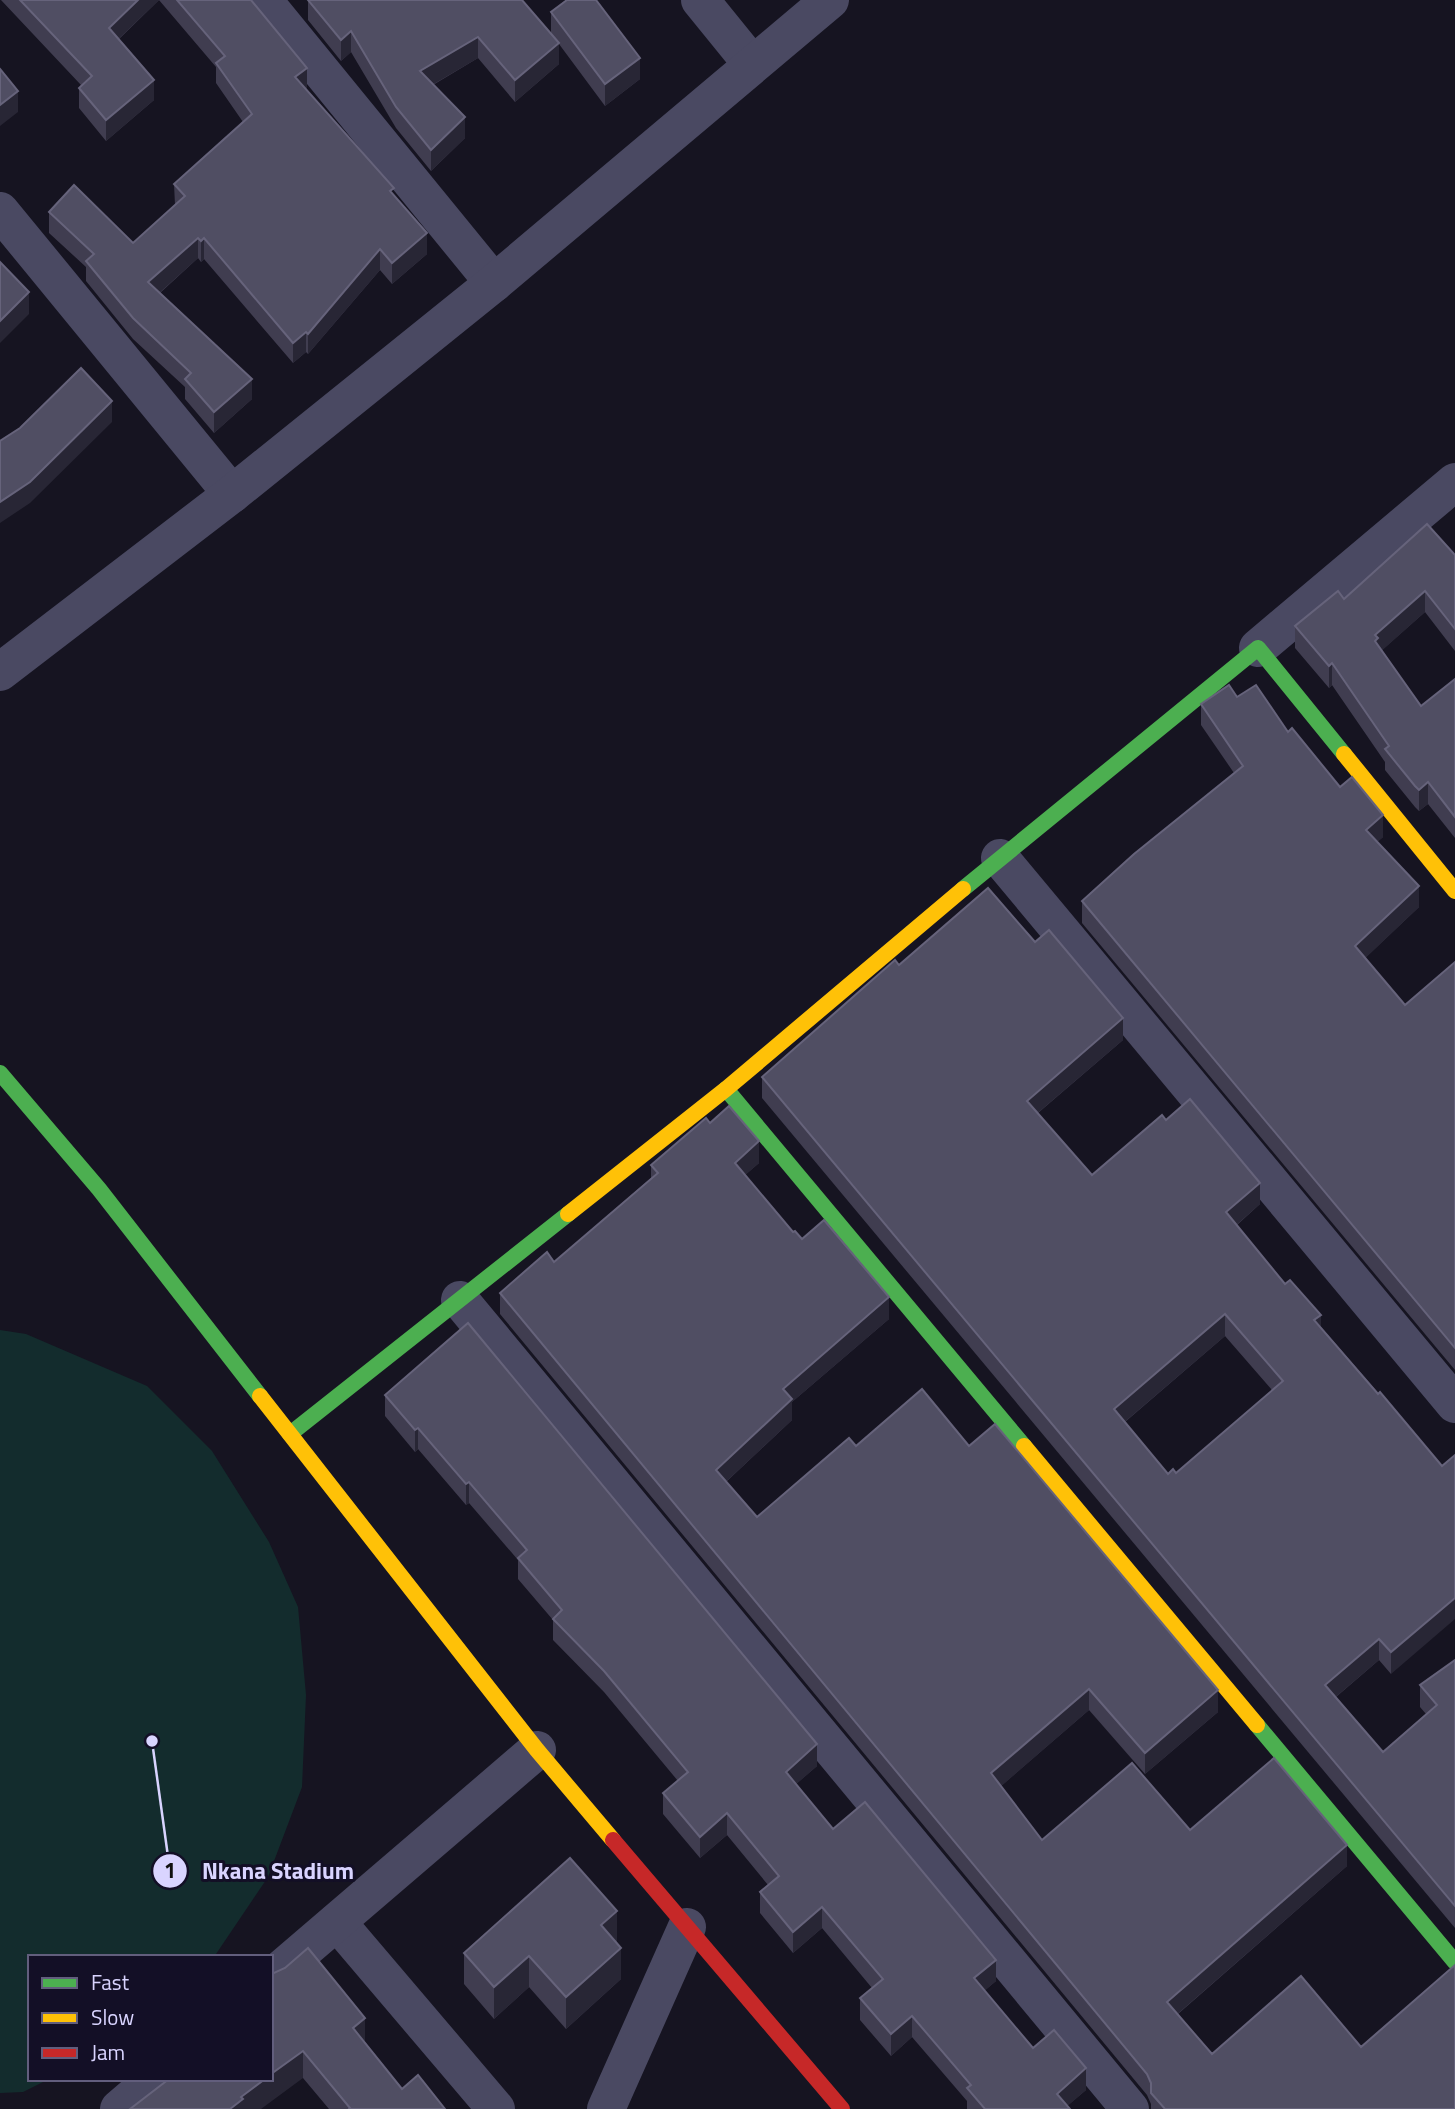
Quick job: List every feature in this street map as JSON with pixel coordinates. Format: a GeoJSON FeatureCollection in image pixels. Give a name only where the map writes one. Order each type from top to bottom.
{"type":"FeatureCollection","features":[{"type":"Feature","properties":{"kind":"street"},"geometry":{"type":"LineString","coordinates":[[263,0],[494,283]]}},
{"type":"Feature","properties":{"kind":"street"},"geometry":{"type":"LineString","coordinates":[[700,0],[752,64]]}},
{"type":"Feature","properties":{"kind":"street"},"geometry":{"type":"LineString","coordinates":[[0,672],[232,494],[494,283],[830,0]]}},
{"type":"Feature","properties":{"kind":"street"},"geometry":{"type":"LineString","coordinates":[[0,211],[232,494]]}},
{"type":"Feature","properties":{"kind":"street"},"geometry":{"type":"LineString","coordinates":[[290,1434],[726,1089],[999,858],[1258,648],[1455,482]]}},
{"type":"Feature","properties":{"kind":"street"},"geometry":{"type":"LineString","coordinates":[[1258,648],[1455,891]]}},
{"type":"Feature","properties":{"kind":"street"},"geometry":{"type":"LineString","coordinates":[[999,858],[1455,1404]]}},
{"type":"Feature","properties":{"kind":"street"},"geometry":{"type":"LineString","coordinates":[[5,1086],[99,1189],[537,1750],[842,2109]]}},
{"type":"Feature","properties":{"kind":"street"},"geometry":{"type":"LineString","coordinates":[[726,1089],[1455,1962]]}},
{"type":"Feature","properties":{"kind":"street"},"geometry":{"type":"LineString","coordinates":[[460,1300],[1130,2109]]}},
{"type":"Feature","properties":{"kind":"street"},"geometry":{"type":"LineString","coordinates":[[273,1976],[537,1750]]}},
{"type":"Feature","properties":{"kind":"street"},"geometry":{"type":"LineString","coordinates":[[337,1922],[496,2109]]}},
{"type":"Feature","properties":{"kind":"street"},"geometry":{"type":"LineString","coordinates":[[606,2109],[687,1927]]}},
{"type":"Feature","properties":{"kind":"street"},"geometry":{"type":"LineString","coordinates":[[119,2109],[152,2081]]}},
{"type":"Feature","properties":{"kind":"green space"},"geometry":{"type":"Polygon","coordinates":[[[0,1330],[26,1334],[147,1386],[212,1451],[269,1542],[298,1607],[306,1695],[302,1787],[268,1877],[215,1955],[28,1955],[28,2081],[45,2081],[23,2092],[0,2093],[0,1330]]]}},
{"type":"Feature","properties":{"kind":"building"},"geometry":{"type":"Polygon","coordinates":[[[20,0],[138,0],[109,28],[154,80],[106,120],[79,88],[92,76],[20,0]]]}},
{"type":"Feature","properties":{"kind":"building"},"geometry":{"type":"Polygon","coordinates":[[[177,0],[251,0],[307,68],[295,77],[394,188],[390,191],[427,233],[392,263],[380,249],[308,334],[306,332],[293,343],[204,238],[201,241],[198,238],[148,282],[252,379],[214,412],[185,379],[191,373],[133,318],[86,261],[94,254],[49,212],[74,185],[133,243],[185,196],[174,184],[252,114],[216,63],[225,56],[177,0]]]}},
{"type":"Feature","properties":{"kind":"building"},"geometry":{"type":"Polygon","coordinates":[[[308,0],[522,0],[559,43],[515,80],[478,37],[420,71],[465,117],[431,150],[396,107],[351,31],[341,40],[308,0]]]}},
{"type":"Feature","properties":{"kind":"building"},"geometry":{"type":"Polygon","coordinates":[[[567,0],[596,0],[640,58],[605,84],[551,12],[567,0]]]}},
{"type":"Feature","properties":{"kind":"building"},"geometry":{"type":"Polygon","coordinates":[[[0,69],[18,91],[0,105],[0,69]]]}},
{"type":"Feature","properties":{"kind":"building"},"geometry":{"type":"Polygon","coordinates":[[[0,262],[29,292],[0,321],[0,262]]]}},
{"type":"Feature","properties":{"kind":"building"},"geometry":{"type":"Polygon","coordinates":[[[81,368],[112,401],[30,482],[0,502],[0,441],[20,428],[81,368]]]}},
{"type":"Feature","properties":{"kind":"building"},"geometry":{"type":"Polygon","coordinates":[[[1427,524],[1455,555],[1455,629],[1425,591],[1375,635],[1378,638],[1375,641],[1421,706],[1455,679],[1455,817],[1428,782],[1419,790],[1415,786],[1385,749],[1389,746],[1332,663],[1329,666],[1295,626],[1338,591],[1344,599],[1427,524]]]}},
{"type":"Feature","properties":{"kind":"building"},"geometry":{"type":"Polygon","coordinates":[[[1229,685],[1237,697],[1256,685],[1288,732],[1292,728],[1340,787],[1352,777],[1383,815],[1366,830],[1419,886],[1355,946],[1405,1005],[1455,962],[1455,1348],[1082,901],[1134,854],[1243,766],[1201,704],[1229,685]]]}},
{"type":"Feature","properties":{"kind":"building"},"geometry":{"type":"Polygon","coordinates":[[[988,888],[1035,942],[1049,930],[1123,1018],[1027,1101],[1092,1175],[1162,1115],[1166,1120],[1190,1099],[1260,1183],[1226,1212],[1285,1284],[1290,1280],[1321,1315],[1314,1320],[1378,1394],[1380,1392],[1442,1466],[1455,1455],[1455,1598],[1391,1652],[1379,1639],[1325,1685],[1383,1752],[1437,1705],[1420,1685],[1455,1660],[1455,1906],[762,1077],[895,960],[899,965],[988,888]],[[1225,1314],[1114,1409],[1168,1474],[1173,1469],[1176,1473],[1283,1381],[1225,1314]]]}},
{"type":"Feature","properties":{"kind":"building"},"geometry":{"type":"Polygon","coordinates":[[[729,1106],[759,1141],[735,1163],[793,1232],[802,1239],[824,1220],[889,1297],[783,1389],[792,1399],[716,1470],[757,1517],[849,1438],[856,1446],[922,1389],[969,1446],[995,1424],[1218,1690],[1145,1753],[1089,1689],[991,1773],[1042,1840],[1132,1763],[1190,1830],[1274,1758],[1347,1845],[1167,2002],[1212,2054],[1301,1976],[1361,2047],[1455,1965],[1455,2109],[1165,2109],[1151,2093],[1147,2074],[500,1293],[547,1252],[554,1262],[658,1173],[651,1165],[706,1118],[710,1123],[729,1106]]]}},
{"type":"Feature","properties":{"kind":"building"},"geometry":{"type":"Polygon","coordinates":[[[468,1323],[817,1744],[786,1772],[833,1829],[865,1802],[996,1960],[974,1978],[1033,2048],[1054,2030],[1086,2068],[1057,2094],[1070,2109],[985,2109],[967,2088],[971,2085],[912,2016],[891,2034],[860,1998],[883,1979],[822,1907],[793,1932],[760,1892],[779,1876],[727,1813],[700,1837],[663,1793],[688,1772],[604,1671],[553,1619],[562,1610],[518,1558],[527,1550],[469,1482],[466,1484],[418,1428],[415,1430],[385,1395],[468,1323]]]}},
{"type":"Feature","properties":{"kind":"building"},"geometry":{"type":"Polygon","coordinates":[[[570,1858],[617,1911],[601,1925],[621,1948],[566,1997],[529,1956],[494,1987],[464,1953],[570,1858]]]}},
{"type":"Feature","properties":{"kind":"building"},"geometry":{"type":"Polygon","coordinates":[[[308,1948],[365,2018],[353,2028],[402,2089],[418,2075],[445,2109],[349,2109],[303,2051],[273,2073],[273,1973],[285,1968],[308,1948]]]}},
{"type":"Feature","properties":{"kind":"building"},"geometry":{"type":"Polygon","coordinates":[[[166,2081],[262,2081],[230,2109],[130,2109],[166,2081]]]}},
{"type":"Feature","properties":{"kind":"traffic: fast"},"geometry":{"type":"LineString","coordinates":[[963,889],[1258,648],[1344,754]]}},
{"type":"Feature","properties":{"kind":"traffic: fast"},"geometry":{"type":"LineString","coordinates":[[0,1073],[99,1189],[260,1396]]}},
{"type":"Feature","properties":{"kind":"traffic: fast"},"geometry":{"type":"LineString","coordinates":[[726,1089],[1024,1446]]}},
{"type":"Feature","properties":{"kind":"traffic: fast"},"geometry":{"type":"LineString","coordinates":[[290,1434],[568,1214]]}},
{"type":"Feature","properties":{"kind":"traffic: fast"},"geometry":{"type":"LineString","coordinates":[[1257,1725],[1455,1962]]}},
{"type":"Feature","properties":{"kind":"traffic: slow"},"geometry":{"type":"LineString","coordinates":[[1344,754],[1455,891]]}},
{"type":"Feature","properties":{"kind":"traffic: slow"},"geometry":{"type":"LineString","coordinates":[[568,1214],[726,1089],[963,889]]}},
{"type":"Feature","properties":{"kind":"traffic: slow"},"geometry":{"type":"LineString","coordinates":[[260,1396],[537,1750],[613,1840]]}},
{"type":"Feature","properties":{"kind":"traffic: slow"},"geometry":{"type":"LineString","coordinates":[[1024,1446],[1257,1725]]}},
{"type":"Feature","properties":{"kind":"traffic: jam"},"geometry":{"type":"LineString","coordinates":[[613,1840],[842,2109]]}},
{"type":"Feature","properties":{"kind":"place","name":"Nkana Stadium"},"geometry":{"type":"Point","coordinates":[152,1741]}}]}
